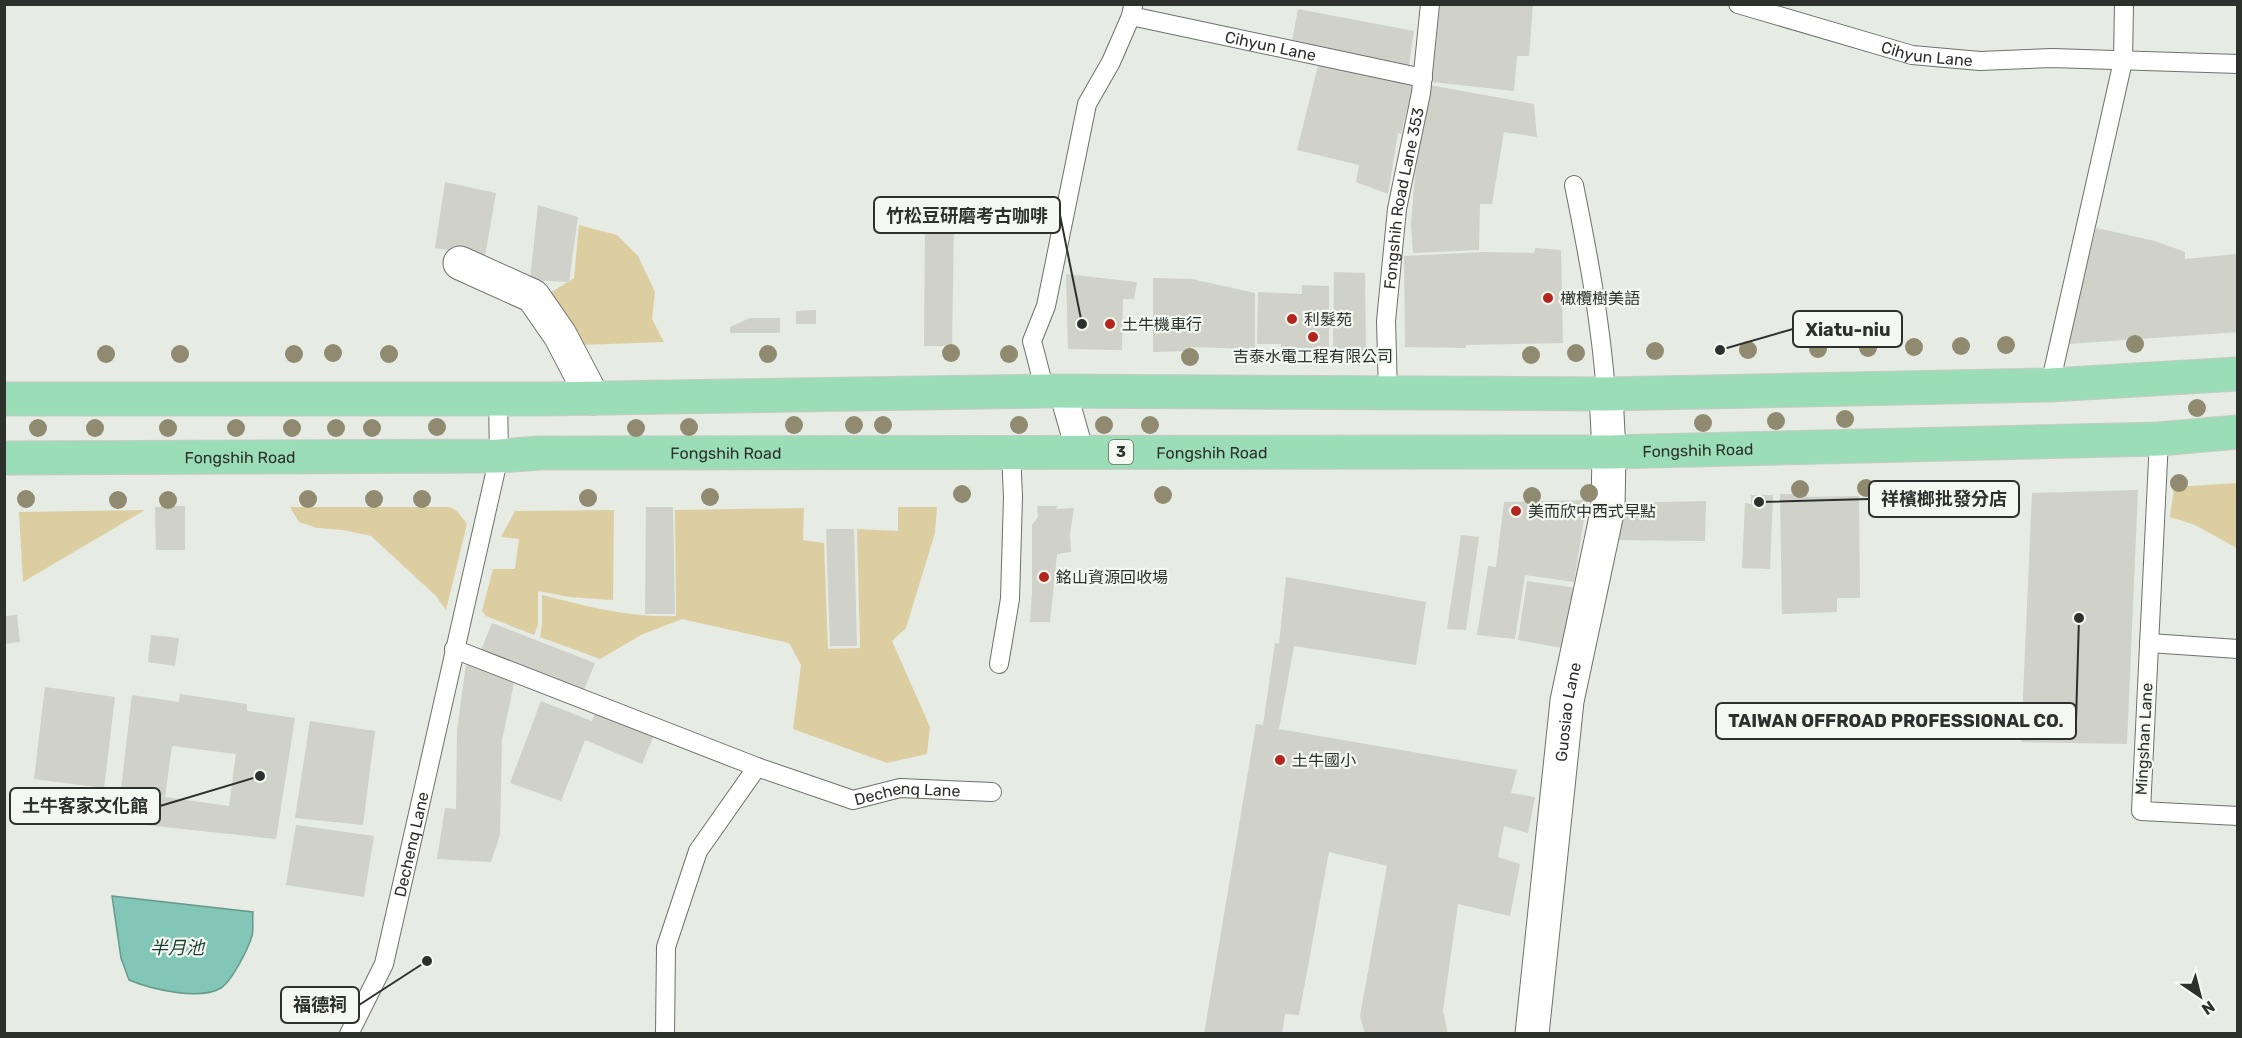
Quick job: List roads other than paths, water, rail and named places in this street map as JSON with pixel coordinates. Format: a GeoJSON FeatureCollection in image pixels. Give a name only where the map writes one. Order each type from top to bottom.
{"type":"FeatureCollection","features":[{"type":"Feature","properties":{"kind":"main road"},"geometry":{"type":"LineString","coordinates":[[4,399],[593,398],[1054,391],[1606,394],[2050,385],[2238,374]]}},
{"type":"Feature","properties":{"kind":"main road","name":"Fongshih Road"},"geometry":{"type":"LineString","coordinates":[[4,458],[499,456],[540,453],[1609,452],[2159,439],[2238,432]]}},
{"type":"Feature","properties":{"kind":"street"},"geometry":{"type":"LineString","coordinates":[[460,263],[533,296],[560,335],[593,398]]}},
{"type":"Feature","properties":{"kind":"street"},"geometry":{"type":"LineString","coordinates":[[1054,391],[1080,452]]}},
{"type":"Feature","properties":{"kind":"street","name":"Guosiao Lane"},"geometry":{"type":"LineString","coordinates":[[1532,1034],[1567,701],[1608,508],[1609,452],[1606,394]]}},
{"type":"Feature","properties":{"kind":"lane","name":"Fongshih Road Lane 353"},"geometry":{"type":"LineString","coordinates":[[1388,393],[1386,321],[1397,209],[1423,78],[1430,4]]}},
{"type":"Feature","properties":{"kind":"lane","name":"Cihyun Lane"},"geometry":{"type":"LineString","coordinates":[[1738,4],[1912,55],[1980,61],[2052,58],[2238,64]]}},
{"type":"Feature","properties":{"kind":"lane"},"geometry":{"type":"LineString","coordinates":[[2050,385],[2123,61],[2124,4]]}},
{"type":"Feature","properties":{"kind":"lane","name":"Cihyun Lane"},"geometry":{"type":"LineString","coordinates":[[1132,10],[1256,41],[1423,78]]}},
{"type":"Feature","properties":{"kind":"lane"},"geometry":{"type":"LineString","coordinates":[[1054,391],[1032,341],[1046,306],[1087,104],[1111,62],[1132,10]]}},
{"type":"Feature","properties":{"kind":"lane"},"geometry":{"type":"LineString","coordinates":[[1574,185],[1590,262],[1603,352],[1606,394]]}},
{"type":"Feature","properties":{"kind":"lane","name":"Dechenq Lane"},"geometry":{"type":"LineString","coordinates":[[349,1034],[384,964],[499,456],[498,398]]}},
{"type":"Feature","properties":{"kind":"lane","name":"Mingshan Lane"},"geometry":{"type":"LineString","coordinates":[[2159,439],[2141,811],[2238,816]]}},
{"type":"Feature","properties":{"kind":"lane"},"geometry":{"type":"LineString","coordinates":[[999,664],[1010,600],[1013,497],[1011,452]]}},
{"type":"Feature","properties":{"kind":"lane"},"geometry":{"type":"LineString","coordinates":[[2149,643],[2238,649]]}},
{"type":"Feature","properties":{"kind":"lane","name":"Dechenq Lane"},"geometry":{"type":"LineString","coordinates":[[454,649],[757,767],[853,800],[900,788],[992,792]]}},
{"type":"Feature","properties":{"kind":"lane"},"geometry":{"type":"LineString","coordinates":[[665,1034],[666,947],[698,851],[757,767]]}},
{"type":"Feature","properties":{"kind":"water","name":"半月池"},"geometry":{"type":"Polygon","coordinates":[[[112,896],[253,912],[252,936],[235,972],[221,988],[212,992],[188,994],[150,987],[129,980],[121,958],[112,896]]]}},
{"type":"Feature","properties":{"kind":"place","name":"橄欖樹美語"},"geometry":{"type":"Point","coordinates":[1548,298]}},
{"type":"Feature","properties":{"kind":"place","name":"利髮苑"},"geometry":{"type":"Point","coordinates":[1292,319]}},
{"type":"Feature","properties":{"kind":"place","name":"竹松豆研磨考古咖啡"},"geometry":{"type":"Point","coordinates":[1082,324]}},
{"type":"Feature","properties":{"kind":"place","name":"土牛機車行"},"geometry":{"type":"Point","coordinates":[1110,324]}},
{"type":"Feature","properties":{"kind":"place","name":"吉泰水電工程有限公司"},"geometry":{"type":"Point","coordinates":[1313,337]}},
{"type":"Feature","properties":{"kind":"place","name":"Xiatu-niu"},"geometry":{"type":"Point","coordinates":[1720,350]}},
{"type":"Feature","properties":{"kind":"place","name":"祥檳榔批發分店"},"geometry":{"type":"Point","coordinates":[1759,502]}},
{"type":"Feature","properties":{"kind":"place","name":"美而欣中西式早點"},"geometry":{"type":"Point","coordinates":[1516,511]}},
{"type":"Feature","properties":{"kind":"place","name":"銘山資源回收場"},"geometry":{"type":"Point","coordinates":[1044,577]}},
{"type":"Feature","properties":{"kind":"place","name":"TAIWAN OFFROAD PROFESSIONAL CO."},"geometry":{"type":"Point","coordinates":[2079,618]}},
{"type":"Feature","properties":{"kind":"place","name":"土牛國小"},"geometry":{"type":"Point","coordinates":[1280,760]}},
{"type":"Feature","properties":{"kind":"place","name":"土牛客家文化館"},"geometry":{"type":"Point","coordinates":[260,776]}},
{"type":"Feature","properties":{"kind":"place","name":"福德祠"},"geometry":{"type":"Point","coordinates":[427,961]}}]}
